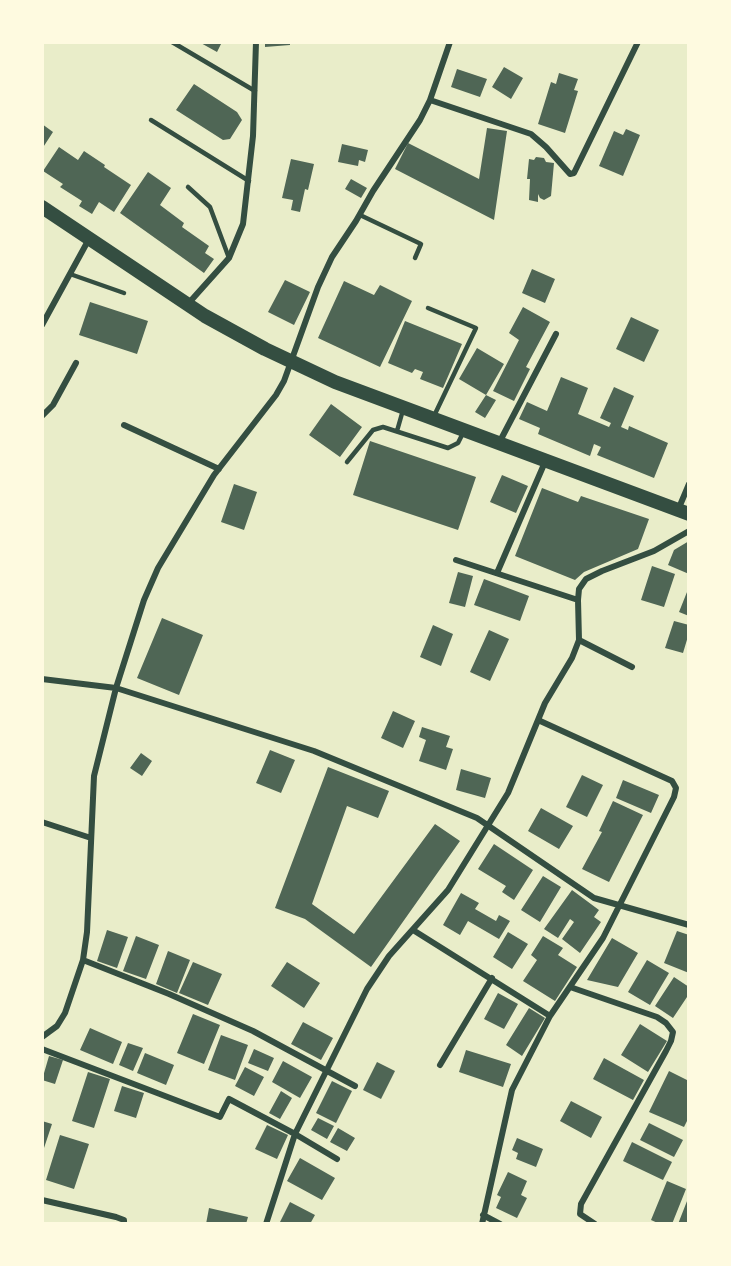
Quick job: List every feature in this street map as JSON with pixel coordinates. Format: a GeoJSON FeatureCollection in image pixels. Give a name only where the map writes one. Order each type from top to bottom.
{"type":"FeatureCollection","features":[{"type":"Feature","properties":{"kind":"main road"},"geometry":{"type":"LineString","coordinates":[[42,207],[187,305],[232,332],[291,362],[335,382],[683,512]]}},
{"type":"Feature","properties":{"kind":"street"},"geometry":{"type":"LineString","coordinates":[[187,305],[228,258],[243,224],[249,181],[256,42]]}},
{"type":"Feature","properties":{"kind":"street"},"geometry":{"type":"LineString","coordinates":[[42,1037],[57,1026],[65,1013],[83,960],[87,932],[94,776],[117,688],[144,600],[158,567],[219,469],[276,395],[284,381],[318,287],[373,190],[420,120],[430,100],[450,42]]}},
{"type":"Feature","properties":{"kind":"street"},"geometry":{"type":"LineString","coordinates":[[430,100],[531,134],[570,174],[574,172],[638,42]]}},
{"type":"Feature","properties":{"kind":"street"},"geometry":{"type":"LineString","coordinates":[[42,325],[89,238]]}},
{"type":"Feature","properties":{"kind":"street"},"geometry":{"type":"LineString","coordinates":[[499,444],[556,334]]}},
{"type":"Feature","properties":{"kind":"street"},"geometry":{"type":"LineString","coordinates":[[42,416],[50,410],[76,363]]}},
{"type":"Feature","properties":{"kind":"street"},"geometry":{"type":"LineString","coordinates":[[124,424],[219,469]]}},
{"type":"Feature","properties":{"kind":"street"},"geometry":{"type":"LineString","coordinates":[[497,573],[545,462]]}},
{"type":"Feature","properties":{"kind":"street"},"geometry":{"type":"LineString","coordinates":[[683,512],[689,484]]}},
{"type":"Feature","properties":{"kind":"street"},"geometry":{"type":"LineString","coordinates":[[266,1224],[295,1134],[377,971],[448,890],[513,782],[545,703],[572,658],[579,640],[579,589],[586,579],[654,551],[689,531]]}},
{"type":"Feature","properties":{"kind":"street"},"geometry":{"type":"LineString","coordinates":[[456,560],[578,600]]}},
{"type":"Feature","properties":{"kind":"street"},"geometry":{"type":"LineString","coordinates":[[579,640],[632,667]]}},
{"type":"Feature","properties":{"kind":"street"},"geometry":{"type":"LineString","coordinates":[[42,679],[117,688],[314,751],[466,813],[489,825],[594,898],[689,925]]}},
{"type":"Feature","properties":{"kind":"street"},"geometry":{"type":"LineString","coordinates":[[482,1224],[512,1090],[550,1016],[603,938],[674,797],[676,788],[672,781],[538,720]]}},
{"type":"Feature","properties":{"kind":"street"},"geometry":{"type":"LineString","coordinates":[[42,822],[91,838]]}},
{"type":"Feature","properties":{"kind":"street"},"geometry":{"type":"LineString","coordinates":[[413,930],[550,1016]]}},
{"type":"Feature","properties":{"kind":"street"},"geometry":{"type":"LineString","coordinates":[[83,960],[169,994],[253,1032],[355,1086]]}},
{"type":"Feature","properties":{"kind":"street"},"geometry":{"type":"LineString","coordinates":[[440,1065],[492,978]]}},
{"type":"Feature","properties":{"kind":"street"},"geometry":{"type":"LineString","coordinates":[[570,987],[657,1017],[673,1032],[666,1051],[581,1204],[580,1214],[596,1224]]}},
{"type":"Feature","properties":{"kind":"street"},"geometry":{"type":"LineString","coordinates":[[42,1048],[220,1117],[229,1099],[337,1159]]}},
{"type":"Feature","properties":{"kind":"street"},"geometry":{"type":"LineString","coordinates":[[42,1200],[116,1217],[124,1220],[124,1224]]}},
{"type":"Feature","properties":{"kind":"street"},"geometry":{"type":"LineString","coordinates":[[483,1215],[500,1224]]}},
{"type":"Feature","properties":{"kind":"lane"},"geometry":{"type":"LineString","coordinates":[[172,42],[255,91]]}},
{"type":"Feature","properties":{"kind":"lane"},"geometry":{"type":"LineString","coordinates":[[151,120],[249,181]]}},
{"type":"Feature","properties":{"kind":"lane"},"geometry":{"type":"LineString","coordinates":[[188,187],[210,207],[228,258]]}},
{"type":"Feature","properties":{"kind":"lane"},"geometry":{"type":"LineString","coordinates":[[360,215],[421,244],[415,258]]}},
{"type":"Feature","properties":{"kind":"lane"},"geometry":{"type":"LineString","coordinates":[[70,274],[124,293]]}},
{"type":"Feature","properties":{"kind":"lane"},"geometry":{"type":"LineString","coordinates":[[428,308],[476,328],[432,418]]}},
{"type":"Feature","properties":{"kind":"lane"},"geometry":{"type":"LineString","coordinates":[[397,431],[404,408]]}},
{"type":"Feature","properties":{"kind":"lane"},"geometry":{"type":"LineString","coordinates":[[347,462],[373,430],[383,427],[448,448],[458,443],[464,431]]}},
{"type":"Feature","properties":{"kind":"building"},"geometry":{"type":"Polygon","coordinates":[[[199,42],[222,42],[217,52],[199,42]]]}},
{"type":"Feature","properties":{"kind":"building"},"geometry":{"type":"Polygon","coordinates":[[[265,42],[290,42],[290,45],[265,47],[265,42]]]}},
{"type":"Feature","properties":{"kind":"building"},"geometry":{"type":"Polygon","coordinates":[[[504,67],[523,78],[511,99],[492,87],[504,67]]]}},
{"type":"Feature","properties":{"kind":"building"},"geometry":{"type":"Polygon","coordinates":[[[457,69],[487,79],[480,97],[451,87],[457,69]]]}},
{"type":"Feature","properties":{"kind":"building"},"geometry":{"type":"Polygon","coordinates":[[[559,73],[578,79],[574,90],[578,91],[565,133],[538,124],[551,82],[556,84],[559,73]]]}},
{"type":"Feature","properties":{"kind":"building"},"geometry":{"type":"Polygon","coordinates":[[[194,84],[237,112],[242,120],[230,139],[223,140],[176,110],[194,84]]]}},
{"type":"Feature","properties":{"kind":"building"},"geometry":{"type":"Polygon","coordinates":[[[42,124],[53,132],[42,149],[42,124]]]}},
{"type":"Feature","properties":{"kind":"building"},"geometry":{"type":"Polygon","coordinates":[[[487,128],[507,131],[494,220],[395,169],[408,143],[479,179],[487,128]]]}},
{"type":"Feature","properties":{"kind":"building"},"geometry":{"type":"Polygon","coordinates":[[[626,129],[640,135],[623,176],[599,166],[614,131],[623,135],[626,129]]]}},
{"type":"Feature","properties":{"kind":"building"},"geometry":{"type":"Polygon","coordinates":[[[342,144],[368,150],[365,162],[359,160],[358,166],[338,162],[342,144]]]}},
{"type":"Feature","properties":{"kind":"building"},"geometry":{"type":"Polygon","coordinates":[[[59,147],[78,160],[84,151],[131,185],[114,212],[99,202],[92,214],[79,206],[82,201],[60,187],[63,184],[43,171],[59,147]]]}},
{"type":"Feature","properties":{"kind":"building"},"geometry":{"type":"Polygon","coordinates":[[[536,157],[554,163],[551,196],[544,200],[538,194],[538,202],[529,200],[530,179],[527,179],[529,159],[534,160],[536,157]]]}},
{"type":"Feature","properties":{"kind":"building"},"geometry":{"type":"Polygon","coordinates":[[[291,159],[314,164],[300,212],[291,210],[293,200],[282,198],[291,159]]]}},
{"type":"Feature","properties":{"kind":"building"},"geometry":{"type":"Polygon","coordinates":[[[148,172],[171,188],[160,205],[184,223],[182,227],[209,246],[205,253],[214,259],[204,273],[120,213],[148,172]]]}},
{"type":"Feature","properties":{"kind":"building"},"geometry":{"type":"Polygon","coordinates":[[[351,179],[367,188],[361,198],[345,189],[351,179]]]}},
{"type":"Feature","properties":{"kind":"building"},"geometry":{"type":"Polygon","coordinates":[[[532,269],[555,279],[545,303],[522,293],[532,269]]]}},
{"type":"Feature","properties":{"kind":"building"},"geometry":{"type":"Polygon","coordinates":[[[285,280],[310,292],[294,325],[268,312],[285,280]]]}},
{"type":"Feature","properties":{"kind":"building"},"geometry":{"type":"Polygon","coordinates":[[[344,281],[374,295],[380,285],[412,301],[380,367],[318,338],[344,281]]]}},
{"type":"Feature","properties":{"kind":"building"},"geometry":{"type":"Polygon","coordinates":[[[90,302],[148,321],[137,354],[79,335],[90,302]]]}},
{"type":"Feature","properties":{"kind":"building"},"geometry":{"type":"Polygon","coordinates":[[[523,307],[550,322],[526,367],[530,369],[514,401],[493,391],[519,340],[509,333],[523,307]]]}},
{"type":"Feature","properties":{"kind":"building"},"geometry":{"type":"Polygon","coordinates":[[[631,317],[659,330],[644,362],[616,349],[631,317]]]}},
{"type":"Feature","properties":{"kind":"building"},"geometry":{"type":"Polygon","coordinates":[[[405,321],[462,344],[443,388],[420,379],[423,372],[415,369],[412,373],[388,363],[405,321]]]}},
{"type":"Feature","properties":{"kind":"building"},"geometry":{"type":"Polygon","coordinates":[[[477,348],[504,364],[486,395],[459,379],[477,348]]]}},
{"type":"Feature","properties":{"kind":"building"},"geometry":{"type":"Polygon","coordinates":[[[561,377],[588,388],[578,414],[609,427],[611,423],[600,418],[614,387],[634,396],[621,427],[628,430],[629,426],[668,443],[654,478],[597,455],[601,447],[594,444],[590,456],[538,434],[540,428],[519,419],[527,402],[547,411],[561,377]]]}},
{"type":"Feature","properties":{"kind":"building"},"geometry":{"type":"Polygon","coordinates":[[[486,395],[496,400],[485,418],[475,412],[486,395]]]}},
{"type":"Feature","properties":{"kind":"building"},"geometry":{"type":"Polygon","coordinates":[[[331,404],[362,427],[340,457],[309,435],[331,404]]]}},
{"type":"Feature","properties":{"kind":"building"},"geometry":{"type":"Polygon","coordinates":[[[370,441],[476,477],[458,530],[353,495],[370,441]]]}},
{"type":"Feature","properties":{"kind":"building"},"geometry":{"type":"Polygon","coordinates":[[[502,475],[528,486],[516,513],[490,502],[502,475]]]}},
{"type":"Feature","properties":{"kind":"building"},"geometry":{"type":"Polygon","coordinates":[[[234,484],[257,492],[244,530],[221,522],[234,484]]]}},
{"type":"Feature","properties":{"kind":"building"},"geometry":{"type":"Polygon","coordinates":[[[542,488],[578,502],[581,496],[649,519],[638,549],[584,572],[575,580],[515,556],[542,488]]]}},
{"type":"Feature","properties":{"kind":"building"},"geometry":{"type":"Polygon","coordinates":[[[689,541],[689,574],[668,565],[674,550],[689,541]]]}},
{"type":"Feature","properties":{"kind":"building"},"geometry":{"type":"Polygon","coordinates":[[[652,566],[675,574],[664,607],[641,600],[652,566]]]}},
{"type":"Feature","properties":{"kind":"building"},"geometry":{"type":"Polygon","coordinates":[[[458,572],[473,576],[465,607],[449,603],[458,572]]]}},
{"type":"Feature","properties":{"kind":"building"},"geometry":{"type":"Polygon","coordinates":[[[484,579],[529,596],[520,621],[474,605],[484,579]]]}},
{"type":"Feature","properties":{"kind":"building"},"geometry":{"type":"Polygon","coordinates":[[[689,587],[689,616],[679,612],[689,587]]]}},
{"type":"Feature","properties":{"kind":"building"},"geometry":{"type":"Polygon","coordinates":[[[162,618],[203,635],[179,695],[137,678],[162,618]]]}},
{"type":"Feature","properties":{"kind":"building"},"geometry":{"type":"Polygon","coordinates":[[[674,621],[689,625],[683,653],[665,648],[674,621]]]}},
{"type":"Feature","properties":{"kind":"building"},"geometry":{"type":"Polygon","coordinates":[[[433,625],[453,634],[441,666],[420,657],[433,625]]]}},
{"type":"Feature","properties":{"kind":"building"},"geometry":{"type":"Polygon","coordinates":[[[489,630],[509,639],[490,681],[470,672],[489,630]]]}},
{"type":"Feature","properties":{"kind":"building"},"geometry":{"type":"Polygon","coordinates":[[[393,711],[415,721],[403,748],[381,738],[393,711]]]}},
{"type":"Feature","properties":{"kind":"building"},"geometry":{"type":"Polygon","coordinates":[[[422,727],[450,736],[446,747],[453,749],[446,770],[419,761],[426,740],[419,737],[422,727]]]}},
{"type":"Feature","properties":{"kind":"building"},"geometry":{"type":"Polygon","coordinates":[[[270,750],[295,760],[281,793],[256,783],[270,750]]]}},
{"type":"Feature","properties":{"kind":"building"},"geometry":{"type":"Polygon","coordinates":[[[141,753],[152,761],[142,776],[130,768],[141,753]]]}},
{"type":"Feature","properties":{"kind":"building"},"geometry":{"type":"Polygon","coordinates":[[[328,767],[389,791],[378,818],[347,806],[312,904],[354,934],[435,824],[460,841],[371,967],[305,919],[275,908],[328,767]]]}},
{"type":"Feature","properties":{"kind":"building"},"geometry":{"type":"Polygon","coordinates":[[[461,769],[491,778],[485,798],[456,790],[461,769]]]}},
{"type":"Feature","properties":{"kind":"building"},"geometry":{"type":"Polygon","coordinates":[[[582,775],[603,785],[587,817],[566,807],[582,775]]]}},
{"type":"Feature","properties":{"kind":"building"},"geometry":{"type":"Polygon","coordinates":[[[623,780],[659,795],[651,813],[616,798],[623,780]]]}},
{"type":"Feature","properties":{"kind":"building"},"geometry":{"type":"Polygon","coordinates":[[[613,801],[643,815],[609,882],[582,869],[602,832],[599,831],[613,801]]]}},
{"type":"Feature","properties":{"kind":"building"},"geometry":{"type":"Polygon","coordinates":[[[541,808],[573,826],[559,849],[528,831],[541,808]]]}},
{"type":"Feature","properties":{"kind":"building"},"geometry":{"type":"Polygon","coordinates":[[[494,844],[533,870],[514,900],[502,892],[506,886],[478,869],[494,844]]]}},
{"type":"Feature","properties":{"kind":"building"},"geometry":{"type":"Polygon","coordinates":[[[543,876],[561,887],[540,922],[521,910],[543,876]]]}},
{"type":"Feature","properties":{"kind":"building"},"geometry":{"type":"Polygon","coordinates":[[[572,890],[599,910],[594,917],[601,922],[580,953],[562,939],[574,922],[570,919],[558,938],[544,929],[572,890]]]}},
{"type":"Feature","properties":{"kind":"building"},"geometry":{"type":"Polygon","coordinates":[[[461,893],[479,903],[475,909],[496,921],[499,915],[510,921],[499,939],[468,921],[460,935],[443,925],[461,893]]]}},
{"type":"Feature","properties":{"kind":"building"},"geometry":{"type":"Polygon","coordinates":[[[107,930],[128,937],[117,968],[97,961],[107,930]]]}},
{"type":"Feature","properties":{"kind":"building"},"geometry":{"type":"Polygon","coordinates":[[[677,931],[689,935],[689,973],[664,963],[677,931]]]}},
{"type":"Feature","properties":{"kind":"building"},"geometry":{"type":"Polygon","coordinates":[[[508,932],[528,944],[512,969],[493,957],[508,932]]]}},
{"type":"Feature","properties":{"kind":"building"},"geometry":{"type":"Polygon","coordinates":[[[136,936],[159,945],[146,979],[123,971],[136,936]]]}},
{"type":"Feature","properties":{"kind":"building"},"geometry":{"type":"Polygon","coordinates":[[[543,936],[563,948],[558,955],[577,967],[555,1001],[523,981],[537,960],[531,955],[543,936]]]}},
{"type":"Feature","properties":{"kind":"building"},"geometry":{"type":"Polygon","coordinates":[[[612,938],[638,953],[618,987],[587,980],[612,938]]]}},
{"type":"Feature","properties":{"kind":"building"},"geometry":{"type":"Polygon","coordinates":[[[168,951],[190,960],[177,993],[156,984],[168,951]]]}},
{"type":"Feature","properties":{"kind":"building"},"geometry":{"type":"Polygon","coordinates":[[[647,960],[669,973],[650,1005],[628,992],[647,960]]]}},
{"type":"Feature","properties":{"kind":"building"},"geometry":{"type":"Polygon","coordinates":[[[193,962],[222,974],[208,1005],[179,993],[193,962]]]}},
{"type":"Feature","properties":{"kind":"building"},"geometry":{"type":"Polygon","coordinates":[[[287,962],[320,983],[304,1008],[271,986],[287,962]]]}},
{"type":"Feature","properties":{"kind":"building"},"geometry":{"type":"Polygon","coordinates":[[[674,977],[689,987],[689,994],[673,1018],[655,1006],[674,977]]]}},
{"type":"Feature","properties":{"kind":"building"},"geometry":{"type":"Polygon","coordinates":[[[498,993],[518,1004],[504,1029],[484,1019],[498,993]]]}},
{"type":"Feature","properties":{"kind":"building"},"geometry":{"type":"Polygon","coordinates":[[[529,1008],[545,1018],[522,1056],[506,1045],[529,1008]]]}},
{"type":"Feature","properties":{"kind":"building"},"geometry":{"type":"Polygon","coordinates":[[[193,1014],[220,1025],[204,1064],[177,1053],[193,1014]]]}},
{"type":"Feature","properties":{"kind":"building"},"geometry":{"type":"Polygon","coordinates":[[[303,1022],[333,1038],[321,1060],[291,1044],[303,1022]]]}},
{"type":"Feature","properties":{"kind":"building"},"geometry":{"type":"Polygon","coordinates":[[[640,1024],[667,1041],[648,1072],[621,1055],[640,1024]]]}},
{"type":"Feature","properties":{"kind":"building"},"geometry":{"type":"Polygon","coordinates":[[[90,1028],[122,1042],[113,1064],[80,1050],[90,1028]]]}},
{"type":"Feature","properties":{"kind":"building"},"geometry":{"type":"Polygon","coordinates":[[[221,1035],[248,1045],[235,1080],[208,1070],[221,1035]]]}},
{"type":"Feature","properties":{"kind":"building"},"geometry":{"type":"Polygon","coordinates":[[[128,1043],[143,1048],[133,1071],[119,1065],[128,1043]]]}},
{"type":"Feature","properties":{"kind":"building"},"geometry":{"type":"Polygon","coordinates":[[[254,1049],[274,1058],[268,1071],[248,1063],[254,1049]]]}},
{"type":"Feature","properties":{"kind":"building"},"geometry":{"type":"Polygon","coordinates":[[[466,1050],[511,1064],[503,1087],[459,1072],[466,1050]]]}},
{"type":"Feature","properties":{"kind":"building"},"geometry":{"type":"Polygon","coordinates":[[[145,1053],[174,1065],[166,1085],[137,1073],[145,1053]]]}},
{"type":"Feature","properties":{"kind":"building"},"geometry":{"type":"Polygon","coordinates":[[[49,1056],[63,1060],[55,1084],[42,1080],[49,1056]]]}},
{"type":"Feature","properties":{"kind":"building"},"geometry":{"type":"Polygon","coordinates":[[[604,1058],[644,1080],[633,1100],[593,1079],[604,1058]]]}},
{"type":"Feature","properties":{"kind":"building"},"geometry":{"type":"Polygon","coordinates":[[[283,1061],[312,1077],[300,1098],[272,1082],[283,1061]]]}},
{"type":"Feature","properties":{"kind":"building"},"geometry":{"type":"Polygon","coordinates":[[[377,1062],[395,1071],[381,1099],[363,1090],[377,1062]]]}},
{"type":"Feature","properties":{"kind":"building"},"geometry":{"type":"Polygon","coordinates":[[[245,1067],[264,1077],[254,1096],[235,1086],[245,1067]]]}},
{"type":"Feature","properties":{"kind":"building"},"geometry":{"type":"Polygon","coordinates":[[[669,1071],[689,1081],[689,1120],[684,1127],[649,1112],[669,1071]]]}},
{"type":"Feature","properties":{"kind":"building"},"geometry":{"type":"Polygon","coordinates":[[[88,1072],[110,1079],[94,1128],[72,1121],[88,1072]]]}},
{"type":"Feature","properties":{"kind":"building"},"geometry":{"type":"Polygon","coordinates":[[[332,1081],[352,1091],[336,1123],[316,1113],[332,1081]]]}},
{"type":"Feature","properties":{"kind":"building"},"geometry":{"type":"Polygon","coordinates":[[[122,1086],[144,1093],[136,1118],[114,1111],[122,1086]]]}},
{"type":"Feature","properties":{"kind":"building"},"geometry":{"type":"Polygon","coordinates":[[[281,1091],[292,1098],[280,1119],[269,1113],[281,1091]]]}},
{"type":"Feature","properties":{"kind":"building"},"geometry":{"type":"Polygon","coordinates":[[[571,1101],[602,1117],[591,1138],[560,1121],[571,1101]]]}},
{"type":"Feature","properties":{"kind":"building"},"geometry":{"type":"Polygon","coordinates":[[[318,1118],[334,1126],[327,1139],[311,1130],[318,1118]]]}},
{"type":"Feature","properties":{"kind":"building"},"geometry":{"type":"Polygon","coordinates":[[[42,1121],[52,1124],[42,1154],[42,1121]]]}},
{"type":"Feature","properties":{"kind":"building"},"geometry":{"type":"Polygon","coordinates":[[[649,1123],[683,1140],[674,1157],[640,1140],[649,1123]]]}},
{"type":"Feature","properties":{"kind":"building"},"geometry":{"type":"Polygon","coordinates":[[[267,1125],[288,1135],[277,1159],[255,1149],[267,1125]]]}},
{"type":"Feature","properties":{"kind":"building"},"geometry":{"type":"Polygon","coordinates":[[[338,1128],[355,1138],[347,1151],[330,1142],[338,1128]]]}},
{"type":"Feature","properties":{"kind":"building"},"geometry":{"type":"Polygon","coordinates":[[[60,1135],[89,1144],[74,1189],[46,1180],[60,1135]]]}},
{"type":"Feature","properties":{"kind":"building"},"geometry":{"type":"Polygon","coordinates":[[[517,1138],[543,1149],[536,1167],[516,1159],[518,1153],[512,1150],[517,1138]]]}},
{"type":"Feature","properties":{"kind":"building"},"geometry":{"type":"Polygon","coordinates":[[[632,1142],[672,1162],[663,1180],[623,1161],[632,1142]]]}},
{"type":"Feature","properties":{"kind":"building"},"geometry":{"type":"Polygon","coordinates":[[[300,1158],[335,1178],[322,1200],[287,1181],[300,1158]]]}},
{"type":"Feature","properties":{"kind":"building"},"geometry":{"type":"Polygon","coordinates":[[[508,1172],[527,1181],[521,1195],[527,1198],[517,1218],[496,1208],[501,1197],[497,1195],[508,1172]]]}},
{"type":"Feature","properties":{"kind":"building"},"geometry":{"type":"Polygon","coordinates":[[[667,1181],[686,1189],[672,1224],[660,1224],[651,1220],[667,1181]]]}},
{"type":"Feature","properties":{"kind":"building"},"geometry":{"type":"Polygon","coordinates":[[[689,1196],[689,1224],[678,1224],[689,1196]]]}},
{"type":"Feature","properties":{"kind":"building"},"geometry":{"type":"Polygon","coordinates":[[[290,1202],[315,1215],[310,1224],[279,1224],[290,1202]]]}},
{"type":"Feature","properties":{"kind":"building"},"geometry":{"type":"Polygon","coordinates":[[[209,1208],[248,1217],[246,1224],[206,1224],[209,1208]]]}}]}
